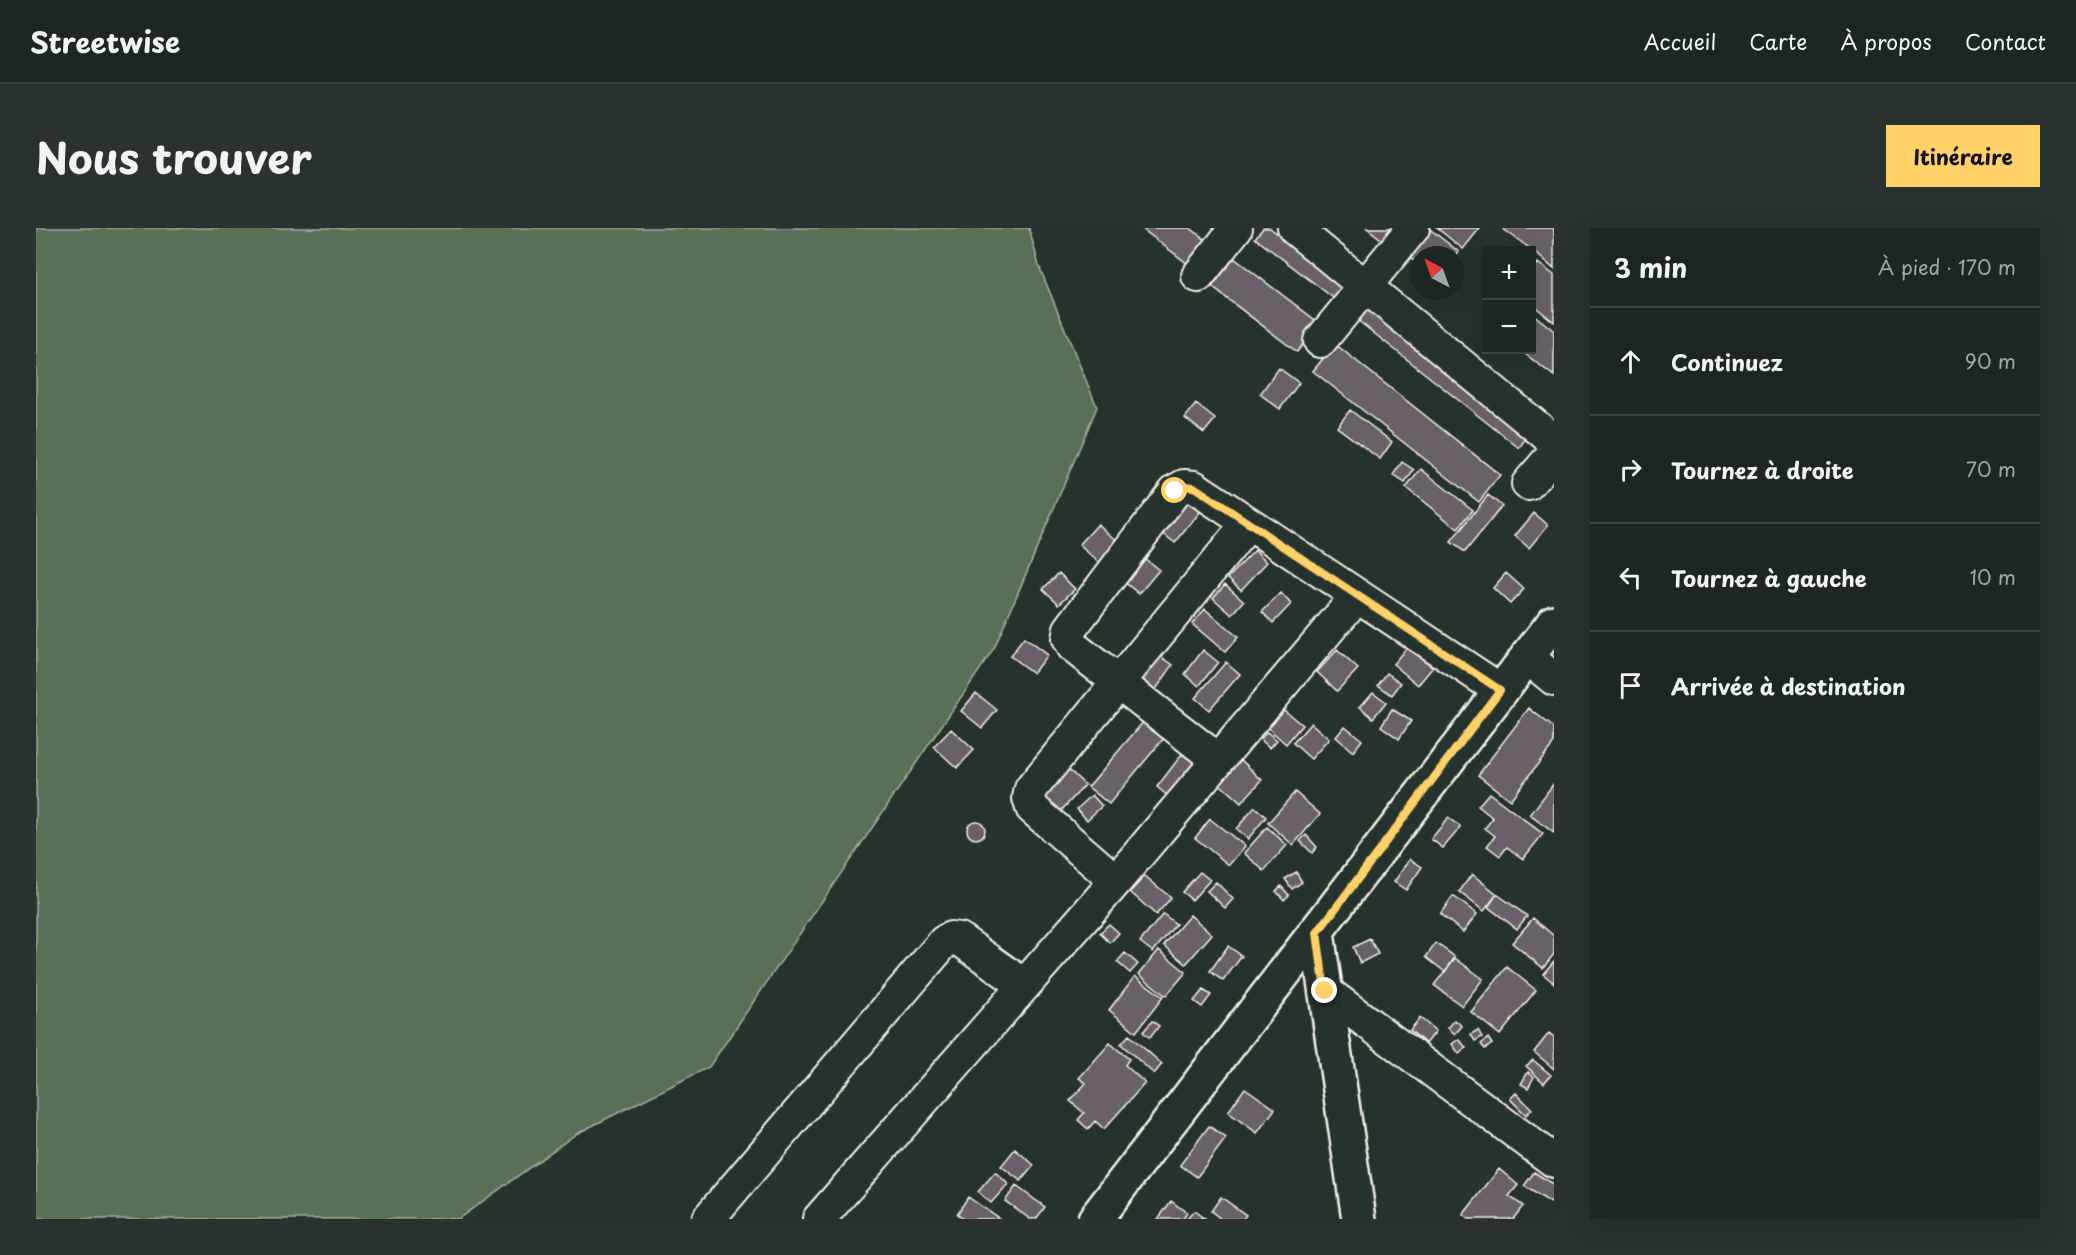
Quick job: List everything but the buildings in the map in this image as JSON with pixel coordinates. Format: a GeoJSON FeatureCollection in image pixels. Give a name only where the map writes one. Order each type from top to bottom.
{"type":"FeatureCollection","features":[{"type":"Feature","properties":{"kind":"street"},"geometry":{"type":"LineString","coordinates":[[1198,276],[1236,228]]}},
{"type":"Feature","properties":{"kind":"street"},"geometry":{"type":"LineString","coordinates":[[1294,228],[1554,441]]}},
{"type":"Feature","properties":{"kind":"street"},"geometry":{"type":"LineString","coordinates":[[1320,341],[1413,228]]}},
{"type":"Feature","properties":{"kind":"street"},"geometry":{"type":"LineString","coordinates":[[1528,484],[1554,454]]}},
{"type":"Feature","properties":{"kind":"street"},"geometry":{"type":"LineString","coordinates":[[1218,760],[1072,646],[1068,639],[1070,629],[1175,491],[1184,486],[1194,487],[1500,690]]}},
{"type":"Feature","properties":{"kind":"street"},"geometry":{"type":"LineString","coordinates":[[1116,881],[1032,808],[1029,798],[1031,789],[1248,524]]}},
{"type":"Feature","properties":{"kind":"street"},"geometry":{"type":"LineString","coordinates":[[819,1219],[1116,881],[1357,596]]}},
{"type":"Feature","properties":{"kind":"street"},"geometry":{"type":"LineString","coordinates":[[1095,1219],[1554,622]]}},
{"type":"Feature","properties":{"kind":"street"},"geometry":{"type":"LineString","coordinates":[[1527,657],[1554,679]]}},
{"type":"Feature","properties":{"kind":"street"},"geometry":{"type":"LineString","coordinates":[[1317,933],[1359,1219]]}},
{"type":"Feature","properties":{"kind":"street"},"geometry":{"type":"LineString","coordinates":[[708,1219],[944,942],[951,938],[959,939],[1024,985]]}},
{"type":"Feature","properties":{"kind":"street"},"geometry":{"type":"LineString","coordinates":[[1325,991],[1554,1161]]}},
{"type":"Feature","properties":{"kind":"green space"},"geometry":{"type":"Polygon","coordinates":[[[36,228],[1029,228],[1039,266],[1097,407],[994,649],[709,1067],[576,1134],[458,1219],[36,1219],[36,228]]]}},
{"type":"Feature","properties":{"kind":"route"},"geometry":{"type":"LineString","coordinates":[[1175,491],[1184,486],[1194,487],[1500,690],[1317,933],[1325,991]]}}]}
